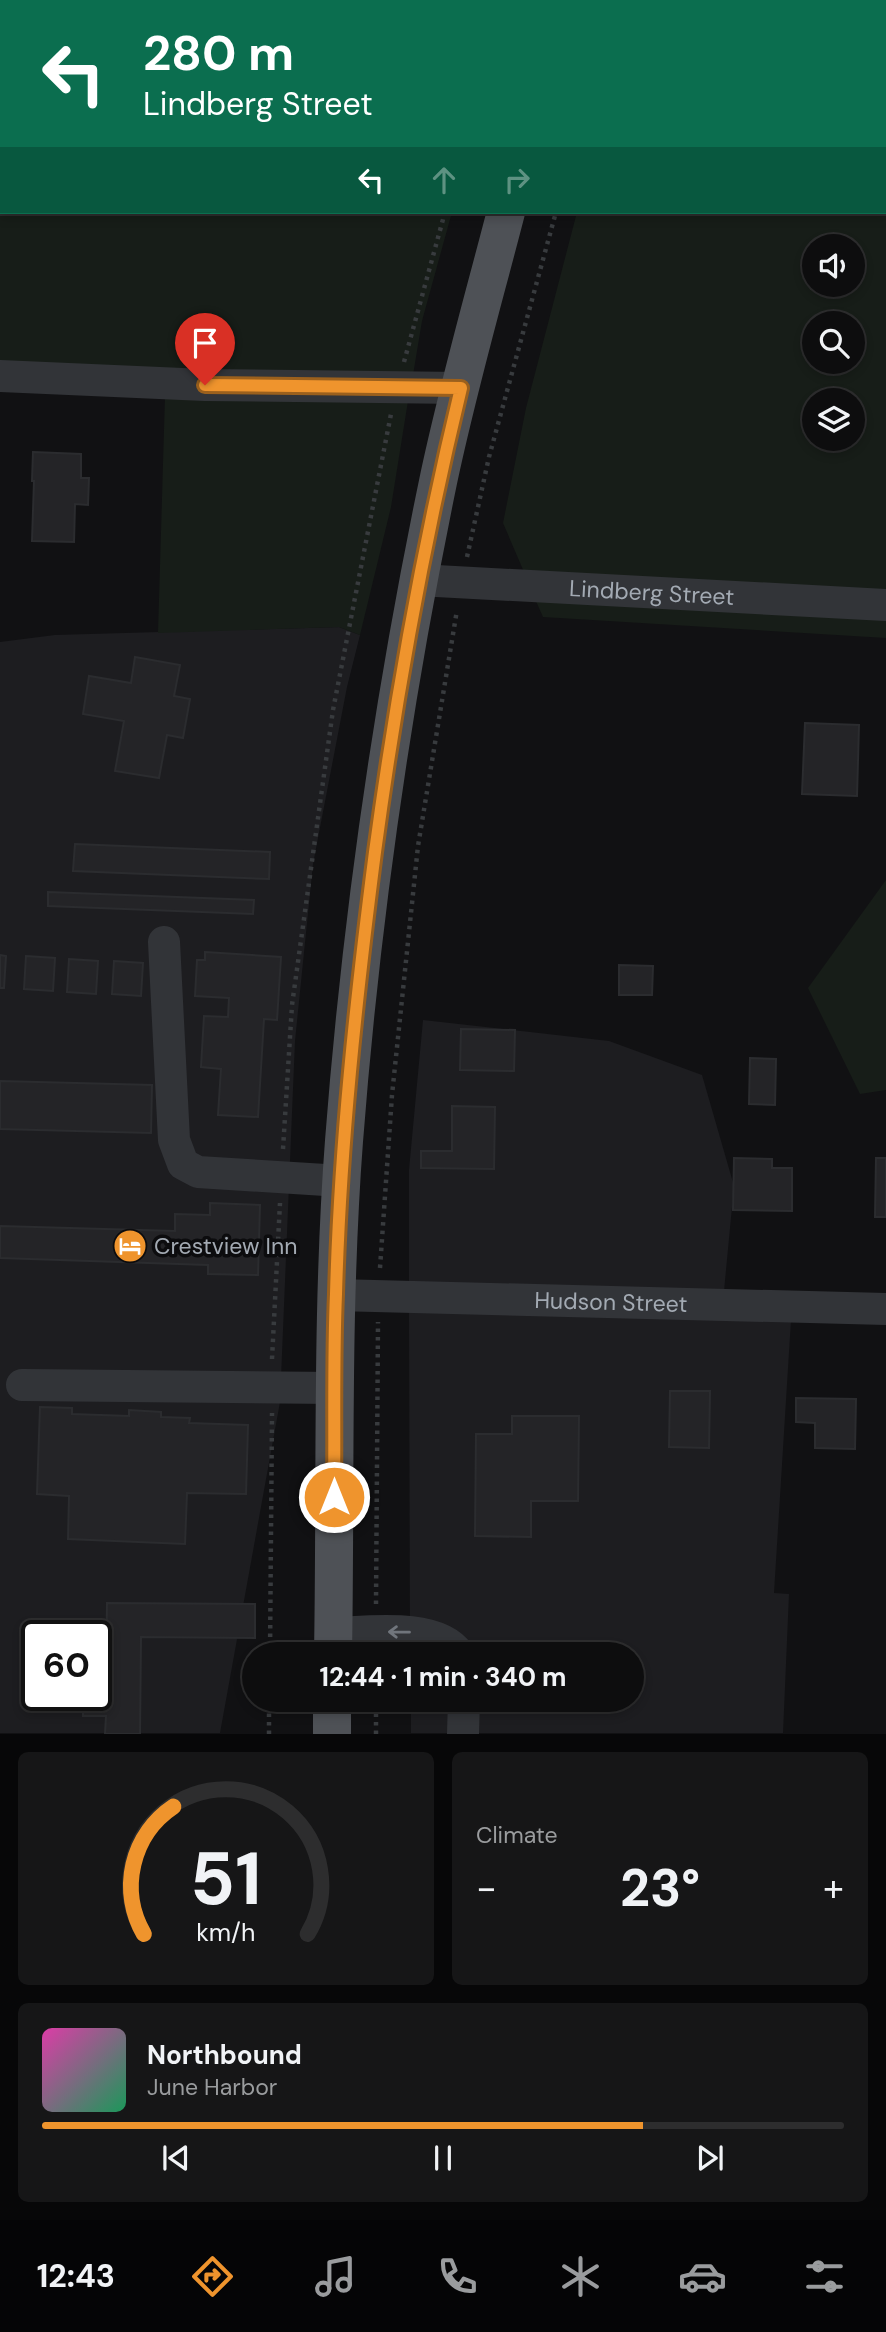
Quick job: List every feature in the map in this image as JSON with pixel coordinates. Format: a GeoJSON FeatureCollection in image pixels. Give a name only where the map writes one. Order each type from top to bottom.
{"type":"FeatureCollection","features":[{"type":"Feature","properties":{"kind":"main road"},"geometry":{"type":"LineString","coordinates":[[333,1642],[335,1295],[341,1181],[362,952],[383,794],[418,580],[439,477],[505,214]]}},
{"type":"Feature","properties":{"kind":"main road"},"geometry":{"type":"LineString","coordinates":[[332,1712],[332,1734]]}},
{"type":"Feature","properties":{"kind":"street"},"geometry":{"type":"LineString","coordinates":[[0,376],[205,385],[461,388]]}},
{"type":"Feature","properties":{"kind":"street","name":"Lindberg Street"},"geometry":{"type":"LineString","coordinates":[[418,580],[886,605]]}},
{"type":"Feature","properties":{"kind":"street"},"geometry":{"type":"LineString","coordinates":[[164,942],[174,1140],[183,1164],[198,1172],[341,1181]]}},
{"type":"Feature","properties":{"kind":"street","name":"Hudson Street"},"geometry":{"type":"LineString","coordinates":[[335,1295],[886,1309]]}},
{"type":"Feature","properties":{"kind":"street"},"geometry":{"type":"LineString","coordinates":[[22,1385],[335,1388]]}},
{"type":"Feature","properties":{"kind":"street"},"geometry":{"type":"LineString","coordinates":[[337,1642],[376,1632],[413,1632],[446,1642]]}},
{"type":"Feature","properties":{"kind":"street"},"geometry":{"type":"LineString","coordinates":[[463,1734],[464,1712]]}},
{"type":"Feature","properties":{"kind":"path"},"geometry":{"type":"LineString","coordinates":[[270,1642],[272,1339],[292,1005],[333,710],[397,388],[444,214]]}},
{"type":"Feature","properties":{"kind":"path"},"geometry":{"type":"LineString","coordinates":[[376,1632],[378,1296],[392,1096],[418,846],[461,582],[489,457],[555,214]]}},
{"type":"Feature","properties":{"kind":"path"},"geometry":{"type":"LineString","coordinates":[[269,1734],[270,1712]]}},
{"type":"Feature","properties":{"kind":"path"},"geometry":{"type":"LineString","coordinates":[[376,1712],[376,1734]]}},
{"type":"Feature","properties":{"kind":"shaded area"},"geometry":{"type":"Polygon","coordinates":[[[0,214],[451,214],[422,321],[413,375],[205,372],[0,363],[0,214]]]}},
{"type":"Feature","properties":{"kind":"shaded area"},"geometry":{"type":"Polygon","coordinates":[[[576,214],[886,214],[886,591],[524,572],[503,523],[526,408],[576,214]]]}},
{"type":"Feature","properties":{"kind":"shaded area"},"geometry":{"type":"Polygon","coordinates":[[[165,396],[408,401],[391,507],[360,635],[339,627],[158,633],[165,396]]]}},
{"type":"Feature","properties":{"kind":"shaded area"},"geometry":{"type":"Polygon","coordinates":[[[535,599],[886,618],[886,638],[543,617],[535,599]]]}},
{"type":"Feature","properties":{"kind":"shaded area"},"geometry":{"type":"Polygon","coordinates":[[[339,627],[360,635],[347,687],[313,864],[295,1041],[280,1402],[220,1733],[0,1733],[0,642],[55,635],[339,627]]]}},
{"type":"Feature","properties":{"kind":"shaded area"},"geometry":{"type":"Polygon","coordinates":[[[886,880],[886,1090],[860,1094],[808,988],[886,880]]]}},
{"type":"Feature","properties":{"kind":"shaded area"},"geometry":{"type":"Polygon","coordinates":[[[423,1020],[609,1041],[702,1075],[734,1186],[724,1291],[409,1284],[409,1170],[423,1020]]]}},
{"type":"Feature","properties":{"kind":"shaded area"},"geometry":{"type":"Polygon","coordinates":[[[409,1310],[791,1320],[774,1593],[789,1594],[783,1733],[411,1733],[411,1712],[644,1712],[644,1642],[410,1642],[409,1310]]]}},
{"type":"Feature","properties":{"kind":"building"},"geometry":{"type":"Polygon","coordinates":[[[33,452],[81,454],[81,478],[89,478],[88,505],[75,504],[74,542],[32,541],[33,452]]]}},
{"type":"Feature","properties":{"kind":"building"},"geometry":{"type":"Polygon","coordinates":[[[135,657],[180,665],[174,696],[190,699],[183,738],[167,735],[159,778],[115,771],[124,721],[83,714],[89,676],[131,683],[135,657]]]}},
{"type":"Feature","properties":{"kind":"building"},"geometry":{"type":"Polygon","coordinates":[[[805,723],[859,725],[857,796],[802,794],[805,723]]]}},
{"type":"Feature","properties":{"kind":"building"},"geometry":{"type":"Polygon","coordinates":[[[75,844],[270,852],[269,879],[73,871],[75,844]]]}},
{"type":"Feature","properties":{"kind":"building"},"geometry":{"type":"Polygon","coordinates":[[[48,892],[254,900],[253,914],[48,906],[48,892]]]}},
{"type":"Feature","properties":{"kind":"building"},"geometry":{"type":"Polygon","coordinates":[[[205,952],[281,957],[277,1020],[264,1019],[258,1117],[218,1115],[221,1069],[201,1067],[204,1016],[228,1017],[229,998],[195,996],[197,960],[205,960],[205,952]]]}},
{"type":"Feature","properties":{"kind":"building"},"geometry":{"type":"Polygon","coordinates":[[[0,955],[6,956],[4,988],[0,988],[0,955]]]}},
{"type":"Feature","properties":{"kind":"building"},"geometry":{"type":"Polygon","coordinates":[[[26,956],[55,958],[53,991],[24,989],[26,956]]]}},
{"type":"Feature","properties":{"kind":"building"},"geometry":{"type":"Polygon","coordinates":[[[69,959],[98,961],[96,994],[67,992],[69,959]]]}},
{"type":"Feature","properties":{"kind":"building"},"geometry":{"type":"Polygon","coordinates":[[[114,961],[143,963],[141,996],[112,994],[114,961]]]}},
{"type":"Feature","properties":{"kind":"building"},"geometry":{"type":"Polygon","coordinates":[[[619,965],[653,966],[652,995],[619,995],[619,965]]]}},
{"type":"Feature","properties":{"kind":"building"},"geometry":{"type":"Polygon","coordinates":[[[461,1029],[515,1030],[514,1071],[460,1070],[461,1029]]]}},
{"type":"Feature","properties":{"kind":"building"},"geometry":{"type":"Polygon","coordinates":[[[750,1058],[776,1059],[775,1105],[749,1104],[750,1058]]]}},
{"type":"Feature","properties":{"kind":"building"},"geometry":{"type":"Polygon","coordinates":[[[0,1081],[152,1085],[151,1133],[0,1129],[0,1081]]]}},
{"type":"Feature","properties":{"kind":"building"},"geometry":{"type":"Polygon","coordinates":[[[452,1106],[495,1107],[494,1169],[421,1168],[421,1151],[452,1151],[452,1106]]]}},
{"type":"Feature","properties":{"kind":"building"},"geometry":{"type":"Polygon","coordinates":[[[734,1158],[772,1159],[772,1168],[792,1168],[792,1211],[733,1210],[734,1158]]]}},
{"type":"Feature","properties":{"kind":"building"},"geometry":{"type":"Polygon","coordinates":[[[876,1158],[886,1158],[886,1217],[875,1217],[876,1158]]]}},
{"type":"Feature","properties":{"kind":"building","name":"Crestview Inn"},"geometry":{"type":"Polygon","coordinates":[[[210,1203],[260,1205],[258,1275],[208,1274],[208,1265],[0,1258],[0,1226],[175,1231],[175,1214],[210,1215],[210,1203]]]}},
{"type":"Feature","properties":{"kind":"building"},"geometry":{"type":"Polygon","coordinates":[[[670,1391],[710,1391],[709,1448],[669,1447],[670,1391]]]}},
{"type":"Feature","properties":{"kind":"building"},"geometry":{"type":"Polygon","coordinates":[[[796,1398],[856,1399],[855,1449],[815,1448],[815,1423],[796,1422],[796,1398]]]}},
{"type":"Feature","properties":{"kind":"building"},"geometry":{"type":"Polygon","coordinates":[[[40,1407],[72,1408],[72,1414],[129,1416],[129,1410],[161,1412],[161,1417],[190,1418],[189,1423],[248,1425],[246,1494],[187,1493],[185,1544],[68,1539],[69,1496],[37,1494],[40,1407]]]}},
{"type":"Feature","properties":{"kind":"building"},"geometry":{"type":"Polygon","coordinates":[[[512,1416],[579,1416],[578,1501],[531,1501],[531,1537],[475,1536],[476,1434],[512,1434],[512,1416]]]}},
{"type":"Feature","properties":{"kind":"building"},"geometry":{"type":"Polygon","coordinates":[[[107,1603],[255,1604],[255,1638],[141,1637],[140,1734],[105,1734],[106,1716],[83,1716],[83,1711],[112,1711],[112,1620],[107,1620],[107,1603]]]}},
{"type":"Feature","properties":{"kind":"place","name":"Crestview Inn"},"geometry":{"type":"Point","coordinates":[130,1246]}},
{"type":"Feature","properties":{"kind":"route"},"geometry":{"type":"LineString","coordinates":[[205,385],[461,388],[418,580],[385,784],[362,952],[344,1140],[335,1295],[334,1497]]}}]}
